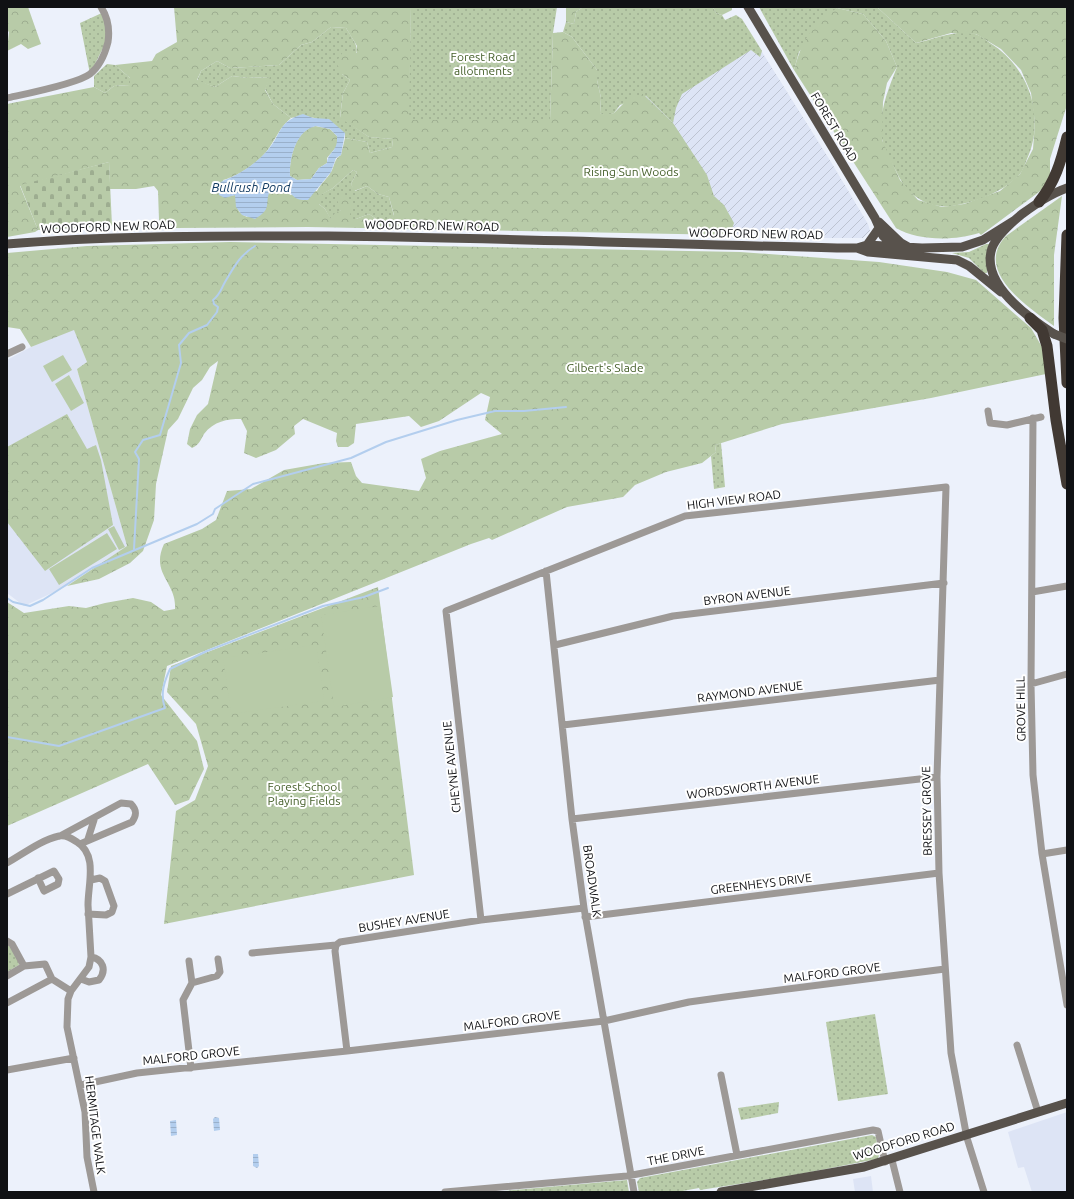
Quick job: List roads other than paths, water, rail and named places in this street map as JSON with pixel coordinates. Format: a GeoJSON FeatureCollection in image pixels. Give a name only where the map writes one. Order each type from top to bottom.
{"type":"FeatureCollection","features":[{"type":"Feature","properties":{"kind":"highway"},"geometry":{"type":"LineString","coordinates":[[1039,202],[1054,181],[1059,169],[1067,137]]}},
{"type":"Feature","properties":{"kind":"highway"},"geometry":{"type":"LineString","coordinates":[[1067,235],[1064,318],[1067,383]]}},
{"type":"Feature","properties":{"kind":"highway"},"geometry":{"type":"LineString","coordinates":[[1030,318],[1042,330],[1047,346],[1056,420],[1067,484]]}},
{"type":"Feature","properties":{"kind":"main road","name":"FOREST ROAD"},"geometry":{"type":"LineString","coordinates":[[748,7],[875,218],[883,236],[904,255]]}},
{"type":"Feature","properties":{"kind":"main road"},"geometry":{"type":"LineString","coordinates":[[1004,295],[993,272],[990,256],[996,241],[1015,220],[1039,202],[1065,189]]}},
{"type":"Feature","properties":{"kind":"main road"},"geometry":{"type":"LineString","coordinates":[[875,218],[901,243],[912,248]]}},
{"type":"Feature","properties":{"kind":"main road","name":"WOODFORD NEW ROAD"},"geometry":{"type":"LineString","coordinates":[[7,244],[114,237],[263,235],[470,238],[858,248],[867,245],[946,249],[972,245],[1015,220]]}},
{"type":"Feature","properties":{"kind":"main road"},"geometry":{"type":"LineString","coordinates":[[867,245],[879,228]]}},
{"type":"Feature","properties":{"kind":"main road","name":"WOODFORD NEW ROAD"},"geometry":{"type":"LineString","coordinates":[[858,248],[868,252],[950,259],[963,262],[1030,318],[1054,334],[1067,338]]}},
{"type":"Feature","properties":{"kind":"main road","name":"WOODFORD ROAD"},"geometry":{"type":"LineString","coordinates":[[721,1192],[822,1175],[888,1161],[966,1134],[1067,1103]]}},
{"type":"Feature","properties":{"kind":"street"},"geometry":{"type":"LineString","coordinates":[[7,98],[67,83],[90,74],[100,64],[107,46],[109,31],[102,10]]}},
{"type":"Feature","properties":{"kind":"street"},"geometry":{"type":"LineString","coordinates":[[7,354],[22,347]]}},
{"type":"Feature","properties":{"kind":"street"},"geometry":{"type":"LineString","coordinates":[[988,411],[990,424],[1008,425],[1041,417]]}},
{"type":"Feature","properties":{"kind":"street","name":"GROVE HILL"},"geometry":{"type":"LineString","coordinates":[[1033,418],[1031,684],[1033,775],[1042,854],[1067,1005]]}},
{"type":"Feature","properties":{"kind":"street","name":"HIGH VIEW ROAD"},"geometry":{"type":"LineString","coordinates":[[446,611],[685,516],[946,487]]}},
{"type":"Feature","properties":{"kind":"street","name":"BRESSEY GROVE"},"geometry":{"type":"LineString","coordinates":[[946,487],[937,777],[939,873],[951,1053],[966,1134],[984,1192]]}},
{"type":"Feature","properties":{"kind":"street","name":"BROADWALK"},"geometry":{"type":"LineString","coordinates":[[546,571],[555,645],[572,819],[585,917],[634,1192]]}},
{"type":"Feature","properties":{"kind":"street","name":"BYRON AVENUE"},"geometry":{"type":"LineString","coordinates":[[555,645],[673,616],[944,584]]}},
{"type":"Feature","properties":{"kind":"street"},"geometry":{"type":"LineString","coordinates":[[1032,592],[1067,586]]}},
{"type":"Feature","properties":{"kind":"street","name":"CHEYNE AVENUE"},"geometry":{"type":"LineString","coordinates":[[446,611],[481,920]]}},
{"type":"Feature","properties":{"kind":"street"},"geometry":{"type":"LineString","coordinates":[[1031,684],[1067,674]]}},
{"type":"Feature","properties":{"kind":"street","name":"RAYMOND AVENUE"},"geometry":{"type":"LineString","coordinates":[[563,726],[940,680]]}},
{"type":"Feature","properties":{"kind":"street","name":"WORDSWORTH AVENUE"},"geometry":{"type":"LineString","coordinates":[[572,819],[937,777]]}},
{"type":"Feature","properties":{"kind":"street"},"geometry":{"type":"LineString","coordinates":[[7,863],[39,845],[94,820],[125,802],[131,804],[135,809],[136,817],[132,822],[88,839],[80,844]]}},
{"type":"Feature","properties":{"kind":"street"},"geometry":{"type":"LineString","coordinates":[[88,839],[94,820]]}},
{"type":"Feature","properties":{"kind":"street","name":"HERMITAGE WALK"},"geometry":{"type":"LineString","coordinates":[[60,836],[70,837],[80,844],[88,856],[91,880],[88,893],[91,957],[89,967],[71,991],[68,999],[67,1027],[81,1085],[85,1112],[87,1156],[94,1192]]}},
{"type":"Feature","properties":{"kind":"street"},"geometry":{"type":"LineString","coordinates":[[1042,854],[1067,850]]}},
{"type":"Feature","properties":{"kind":"street","name":"GREENHEYS DRIVE"},"geometry":{"type":"LineString","coordinates":[[585,917],[939,873]]}},
{"type":"Feature","properties":{"kind":"street"},"geometry":{"type":"LineString","coordinates":[[7,894],[38,878]]}},
{"type":"Feature","properties":{"kind":"street"},"geometry":{"type":"LineString","coordinates":[[88,914],[106,916],[112,912],[114,906],[105,881],[100,878],[91,880]]}},
{"type":"Feature","properties":{"kind":"street","name":"BUSHEY AVENUE"},"geometry":{"type":"LineString","coordinates":[[252,953],[336,945],[340,942],[481,920],[584,908]]}},
{"type":"Feature","properties":{"kind":"street"},"geometry":{"type":"LineString","coordinates":[[7,941],[12,944],[24,966]]}},
{"type":"Feature","properties":{"kind":"street"},"geometry":{"type":"LineString","coordinates":[[336,945],[347,1051]]}},
{"type":"Feature","properties":{"kind":"street"},"geometry":{"type":"LineString","coordinates":[[81,979],[90,982],[99,980],[103,975],[104,969],[102,963],[96,958],[91,957]]}},
{"type":"Feature","properties":{"kind":"street"},"geometry":{"type":"LineString","coordinates":[[192,983],[218,976],[220,972],[218,959]]}},
{"type":"Feature","properties":{"kind":"street"},"geometry":{"type":"LineString","coordinates":[[189,961],[192,983],[184,1000],[191,1068]]}},
{"type":"Feature","properties":{"kind":"street"},"geometry":{"type":"LineString","coordinates":[[7,976],[24,966],[45,964],[52,979],[71,991]]}},
{"type":"Feature","properties":{"kind":"street","name":"MALFORD GROVE"},"geometry":{"type":"LineString","coordinates":[[81,1085],[137,1072],[191,1068],[347,1051],[604,1021],[689,1002],[725,996],[946,969]]}},
{"type":"Feature","properties":{"kind":"street"},"geometry":{"type":"LineString","coordinates":[[7,1004],[52,979]]}},
{"type":"Feature","properties":{"kind":"street"},"geometry":{"type":"LineString","coordinates":[[1018,1045],[1038,1112]]}},
{"type":"Feature","properties":{"kind":"street"},"geometry":{"type":"LineString","coordinates":[[7,1070],[74,1058]]}},
{"type":"Feature","properties":{"kind":"street"},"geometry":{"type":"LineString","coordinates":[[721,1075],[737,1155]]}},
{"type":"Feature","properties":{"kind":"street","name":"THE DRIVE"},"geometry":{"type":"LineString","coordinates":[[445,1192],[631,1175],[876,1130],[879,1134],[888,1161]]}},
{"type":"Feature","properties":{"kind":"street"},"geometry":{"type":"LineString","coordinates":[[888,1161],[900,1192]]}},
{"type":"Feature","properties":{"kind":"water","name":"Bullrush Pond"},"geometry":{"type":"Polygon","coordinates":[[[303,114],[313,118],[329,119],[345,133],[341,155],[336,158],[331,172],[308,200],[299,200],[294,197],[285,187],[277,187],[270,190],[266,209],[261,215],[255,219],[242,215],[236,207],[235,195],[225,198],[219,195],[218,187],[221,182],[242,172],[260,158],[272,145],[284,125],[295,117],[303,114]],[[316,126],[303,133],[295,146],[291,161],[290,176],[297,180],[311,179],[319,168],[327,163],[329,156],[335,149],[337,142],[337,136],[330,129],[316,126]]]}},
{"type":"Feature","properties":{"kind":"water"},"geometry":{"type":"Polygon","coordinates":[[[215,1117],[219,1118],[220,1130],[214,1131],[213,1119],[215,1117]]]}},
{"type":"Feature","properties":{"kind":"water"},"geometry":{"type":"Polygon","coordinates":[[[176,1120],[177,1135],[171,1136],[170,1121],[176,1120]]]}},
{"type":"Feature","properties":{"kind":"water"},"geometry":{"type":"Polygon","coordinates":[[[253,1154],[258,1154],[259,1166],[257,1168],[253,1166],[253,1154]]]}},
{"type":"Feature","properties":{"kind":"waterway"},"geometry":{"type":"LineString","coordinates":[[134,549],[139,459],[135,452],[143,440],[160,435],[181,363],[179,345],[189,333],[207,325],[217,312],[218,307],[214,304],[213,300],[219,294],[238,262],[245,253],[255,246]]}},
{"type":"Feature","properties":{"kind":"waterway"},"geometry":{"type":"LineString","coordinates":[[7,598],[13,602],[30,606],[43,600],[92,568],[197,524],[213,514],[215,509],[253,484],[351,458],[386,442],[457,420],[495,411],[524,411],[566,407]]}},
{"type":"Feature","properties":{"kind":"waterway"},"geometry":{"type":"LineString","coordinates":[[7,737],[59,746],[165,708],[163,688],[170,669],[207,651],[323,606],[364,597],[388,588]]}},
{"type":"Feature","properties":{"kind":"park label","name":"Forest Road allotments"},"geometry":{"type":"Point","coordinates":[483,64]}},
{"type":"Feature","properties":{"kind":"park label","name":"Rising Sun Woods"},"geometry":{"type":"Point","coordinates":[631,172]}},
{"type":"Feature","properties":{"kind":"park label","name":"Gilbert's Slade"},"geometry":{"type":"Point","coordinates":[605,368]}},
{"type":"Feature","properties":{"kind":"park label","name":"Forest School Playing Fields"},"geometry":{"type":"Point","coordinates":[304,794]}}]}
